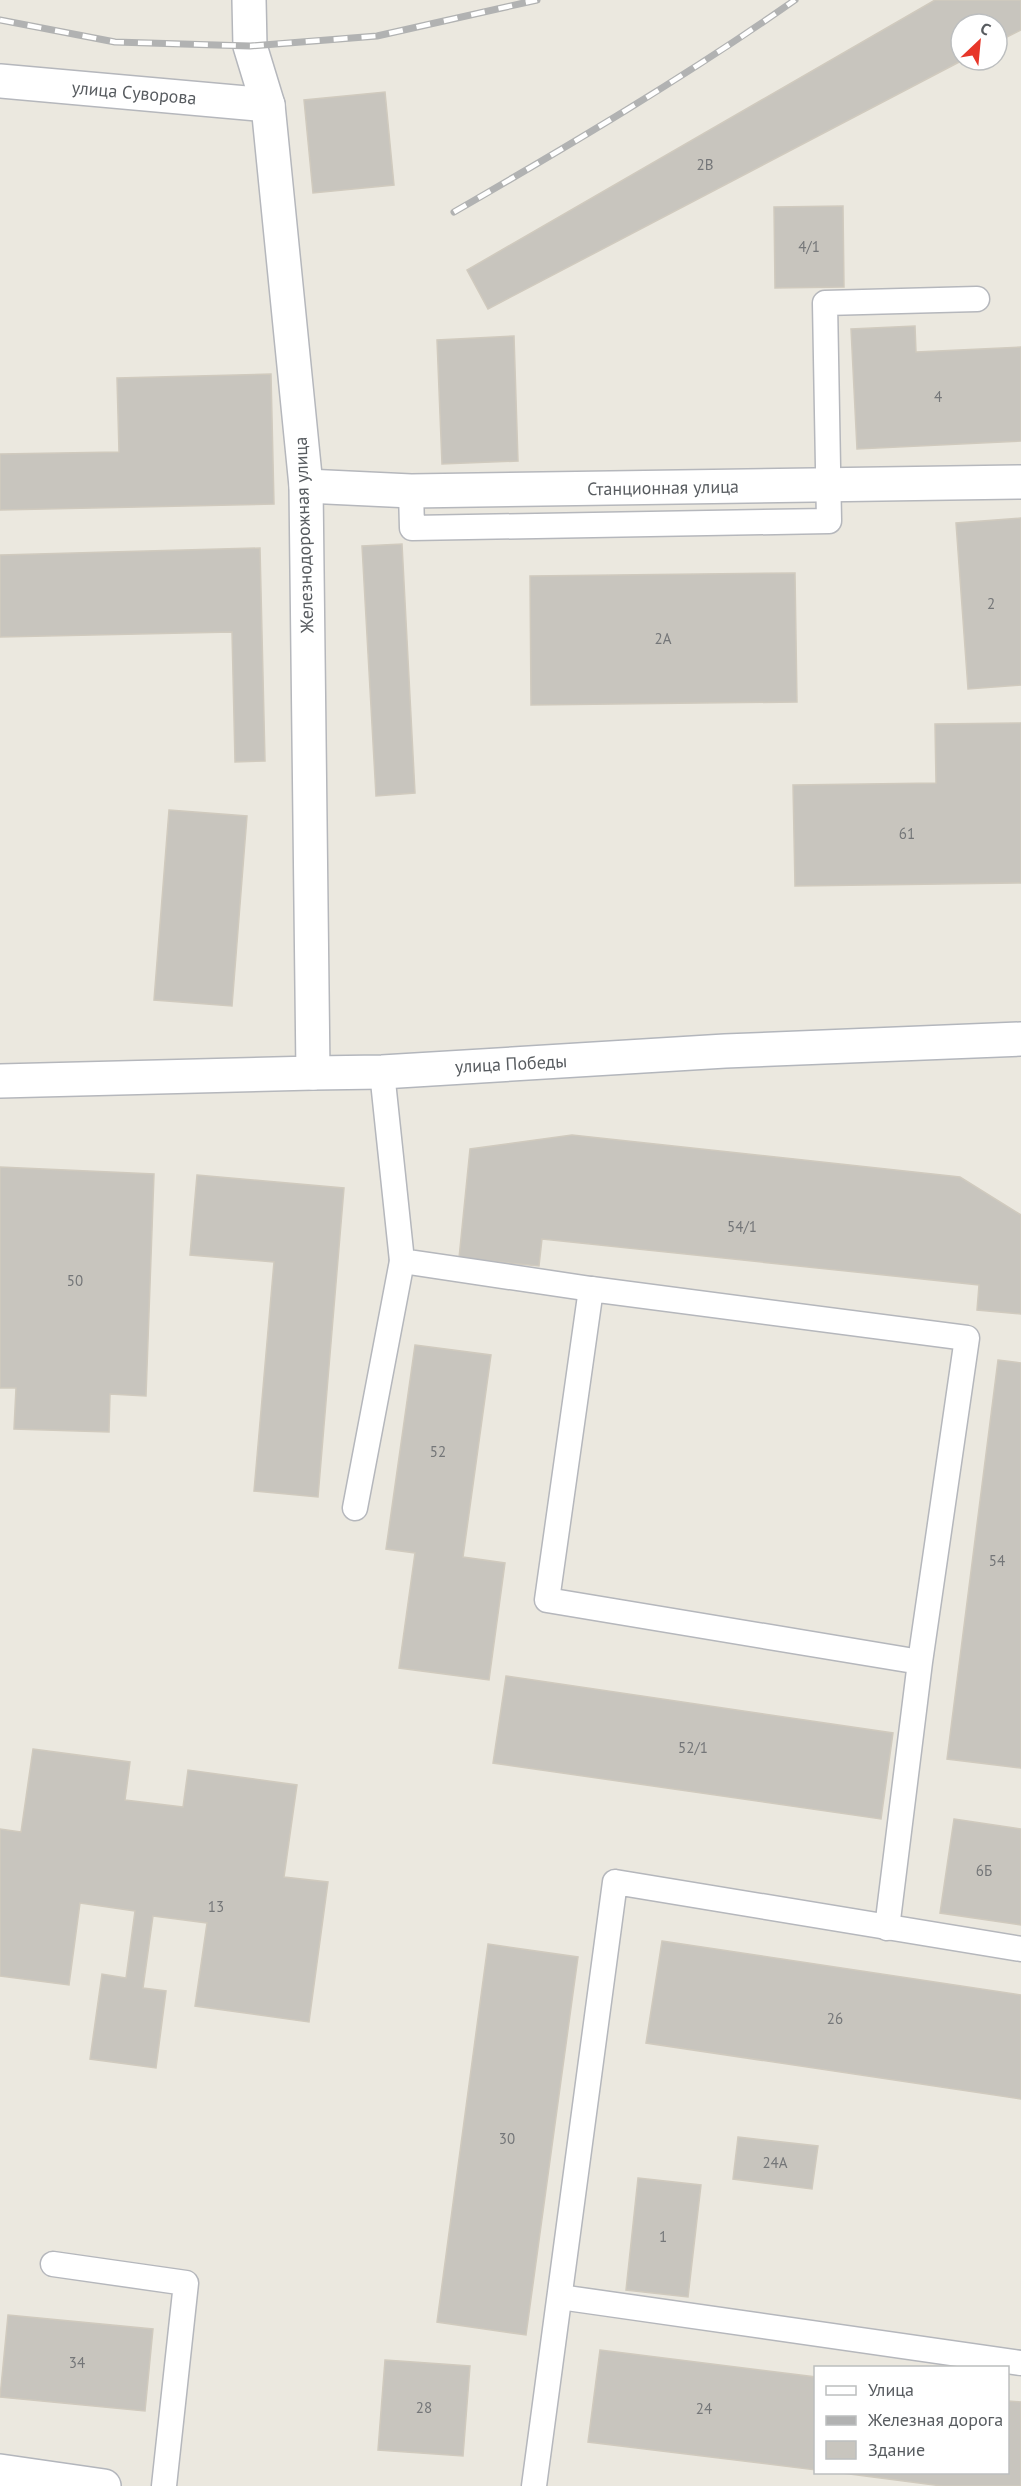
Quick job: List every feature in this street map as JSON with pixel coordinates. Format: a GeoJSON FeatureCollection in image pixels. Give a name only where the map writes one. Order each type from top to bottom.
{"type":"FeatureCollection","features":[{"type":"Feature","properties":{"kind":"street","name":"Железнодорожная улица"},"geometry":{"type":"LineString","coordinates":[[249,0],[250,46],[268,105],[306,486],[313,1073]]}},
{"type":"Feature","properties":{"kind":"street","name":"улица Суворова"},"geometry":{"type":"LineString","coordinates":[[0,81],[268,105]]}},
{"type":"Feature","properties":{"kind":"street","name":"Станционная улица"},"geometry":{"type":"LineString","coordinates":[[306,486],[411,491],[1021,482]]}},
{"type":"Feature","properties":{"kind":"street","name":"улица Победы"},"geometry":{"type":"LineString","coordinates":[[0,1081],[382,1072],[725,1051],[1021,1039]]}},
{"type":"Feature","properties":{"kind":"street"},"geometry":{"type":"LineString","coordinates":[[0,2471],[104,2486]]}},
{"type":"Feature","properties":{"kind":"lane"},"geometry":{"type":"LineString","coordinates":[[828,486],[825,303],[977,299]]}},
{"type":"Feature","properties":{"kind":"lane"},"geometry":{"type":"LineString","coordinates":[[356,1508],[402,1260],[382,1072]]}},
{"type":"Feature","properties":{"kind":"lane"},"geometry":{"type":"LineString","coordinates":[[402,1260],[591,1289],[967,1338],[920,1662],[887,1928]]}},
{"type":"Feature","properties":{"kind":"lane"},"geometry":{"type":"LineString","coordinates":[[591,1289],[547,1600],[920,1662]]}},
{"type":"Feature","properties":{"kind":"lane"},"geometry":{"type":"LineString","coordinates":[[534,2486],[615,1882],[1021,1949]]}},
{"type":"Feature","properties":{"kind":"lane"},"geometry":{"type":"LineString","coordinates":[[54,2264],[186,2283],[164,2486]]}},
{"type":"Feature","properties":{"kind":"lane"},"geometry":{"type":"LineString","coordinates":[[560,2296],[1021,2363]]}},
{"type":"Feature","properties":{"kind":"building"},"geometry":{"type":"Polygon","coordinates":[[[935,0],[1021,0],[1021,30],[1009,36],[1009,12],[949,12],[949,67],[488,309],[467,270],[935,0]]]}},
{"type":"Feature","properties":{"kind":"building"},"geometry":{"type":"Polygon","coordinates":[[[385,92],[394,185],[313,193],[304,100],[385,92]]]}},
{"type":"Feature","properties":{"kind":"building"},"geometry":{"type":"Polygon","coordinates":[[[843,206],[844,287],[775,288],[774,207],[843,206]]]}},
{"type":"Feature","properties":{"kind":"building"},"geometry":{"type":"Polygon","coordinates":[[[915,326],[916,352],[1021,347],[1021,441],[857,449],[851,329],[915,326]]]}},
{"type":"Feature","properties":{"kind":"building"},"geometry":{"type":"Polygon","coordinates":[[[514,336],[518,461],[442,464],[437,340],[514,336]]]}},
{"type":"Feature","properties":{"kind":"building"},"geometry":{"type":"Polygon","coordinates":[[[271,374],[274,504],[0,510],[0,454],[119,452],[117,378],[271,374]]]}},
{"type":"Feature","properties":{"kind":"building"},"geometry":{"type":"Polygon","coordinates":[[[1021,518],[1021,685],[968,689],[956,523],[1021,518]]]}},
{"type":"Feature","properties":{"kind":"building"},"geometry":{"type":"Polygon","coordinates":[[[402,544],[415,793],[376,796],[362,546],[402,544]]]}},
{"type":"Feature","properties":{"kind":"building"},"geometry":{"type":"Polygon","coordinates":[[[260,548],[265,761],[235,762],[232,632],[0,637],[0,555],[260,548]]]}},
{"type":"Feature","properties":{"kind":"building"},"geometry":{"type":"Polygon","coordinates":[[[795,573],[797,702],[531,705],[530,576],[795,573]]]}},
{"type":"Feature","properties":{"kind":"building"},"geometry":{"type":"Polygon","coordinates":[[[1021,723],[1021,883],[795,886],[793,785],[936,783],[935,724],[1021,723]]]}},
{"type":"Feature","properties":{"kind":"building"},"geometry":{"type":"Polygon","coordinates":[[[169,810],[247,816],[232,1006],[154,1000],[169,810]]]}},
{"type":"Feature","properties":{"kind":"building"},"geometry":{"type":"Polygon","coordinates":[[[572,1135],[960,1177],[1021,1215],[1021,1314],[977,1310],[979,1285],[542,1239],[539,1266],[459,1258],[470,1149],[572,1135]]]}},
{"type":"Feature","properties":{"kind":"building"},"geometry":{"type":"Polygon","coordinates":[[[0,1167],[154,1174],[146,1396],[110,1394],[109,1432],[14,1429],[16,1388],[0,1388],[0,1167]]]}},
{"type":"Feature","properties":{"kind":"building"},"geometry":{"type":"Polygon","coordinates":[[[197,1175],[344,1188],[318,1497],[254,1491],[274,1262],[190,1255],[197,1175]]]}},
{"type":"Feature","properties":{"kind":"building"},"geometry":{"type":"Polygon","coordinates":[[[415,1345],[491,1355],[463,1557],[505,1563],[489,1680],[399,1668],[415,1553],[386,1549],[415,1345]]]}},
{"type":"Feature","properties":{"kind":"building"},"geometry":{"type":"Polygon","coordinates":[[[998,1360],[1021,1363],[1021,1768],[947,1759],[998,1360]]]}},
{"type":"Feature","properties":{"kind":"building"},"geometry":{"type":"Polygon","coordinates":[[[506,1676],[893,1733],[881,1819],[493,1763],[506,1676]]]}},
{"type":"Feature","properties":{"kind":"building"},"geometry":{"type":"Polygon","coordinates":[[[33,1749],[130,1762],[125,1800],[183,1807],[188,1770],[297,1785],[284,1877],[328,1882],[309,2022],[195,2006],[207,1923],[153,1916],[143,1988],[166,1991],[156,2068],[90,2059],[102,1974],[126,1978],[135,1911],[80,1903],[69,1985],[0,1976],[0,1829],[21,1832],[33,1749]]]}},
{"type":"Feature","properties":{"kind":"building"},"geometry":{"type":"Polygon","coordinates":[[[954,1819],[1021,1829],[1021,1925],[940,1913],[954,1819]]]}},
{"type":"Feature","properties":{"kind":"building"},"geometry":{"type":"Polygon","coordinates":[[[662,1941],[1021,1995],[1021,2099],[646,2043],[662,1941]]]}},
{"type":"Feature","properties":{"kind":"building"},"geometry":{"type":"Polygon","coordinates":[[[488,1944],[578,1957],[526,2335],[437,2322],[488,1944]]]}},
{"type":"Feature","properties":{"kind":"building"},"geometry":{"type":"Polygon","coordinates":[[[738,2137],[818,2146],[812,2189],[733,2179],[738,2137]]]}},
{"type":"Feature","properties":{"kind":"building"},"geometry":{"type":"Polygon","coordinates":[[[638,2178],[701,2185],[688,2297],[626,2290],[638,2178]]]}},
{"type":"Feature","properties":{"kind":"building"},"geometry":{"type":"Polygon","coordinates":[[[8,2315],[153,2329],[145,2411],[0,2397],[8,2315]]]}},
{"type":"Feature","properties":{"kind":"building"},"geometry":{"type":"Polygon","coordinates":[[[600,2350],[814,2377],[814,2470],[588,2442],[600,2350]]]}},
{"type":"Feature","properties":{"kind":"building"},"geometry":{"type":"Polygon","coordinates":[[[385,2360],[470,2366],[463,2456],[378,2450],[385,2360]]]}},
{"type":"Feature","properties":{"kind":"building"},"geometry":{"type":"Polygon","coordinates":[[[1009,2401],[1021,2402],[1021,2486],[942,2486],[849,2474],[1009,2474],[1009,2401]]]}},
{"type":"Feature","properties":{"kind":"railway"},"geometry":{"type":"LineString","coordinates":[[0,20],[115,42],[250,46],[377,36],[537,0]]}},
{"type":"Feature","properties":{"kind":"railway"},"geometry":{"type":"LineString","coordinates":[[454,212],[627,110],[795,0]]}}]}
